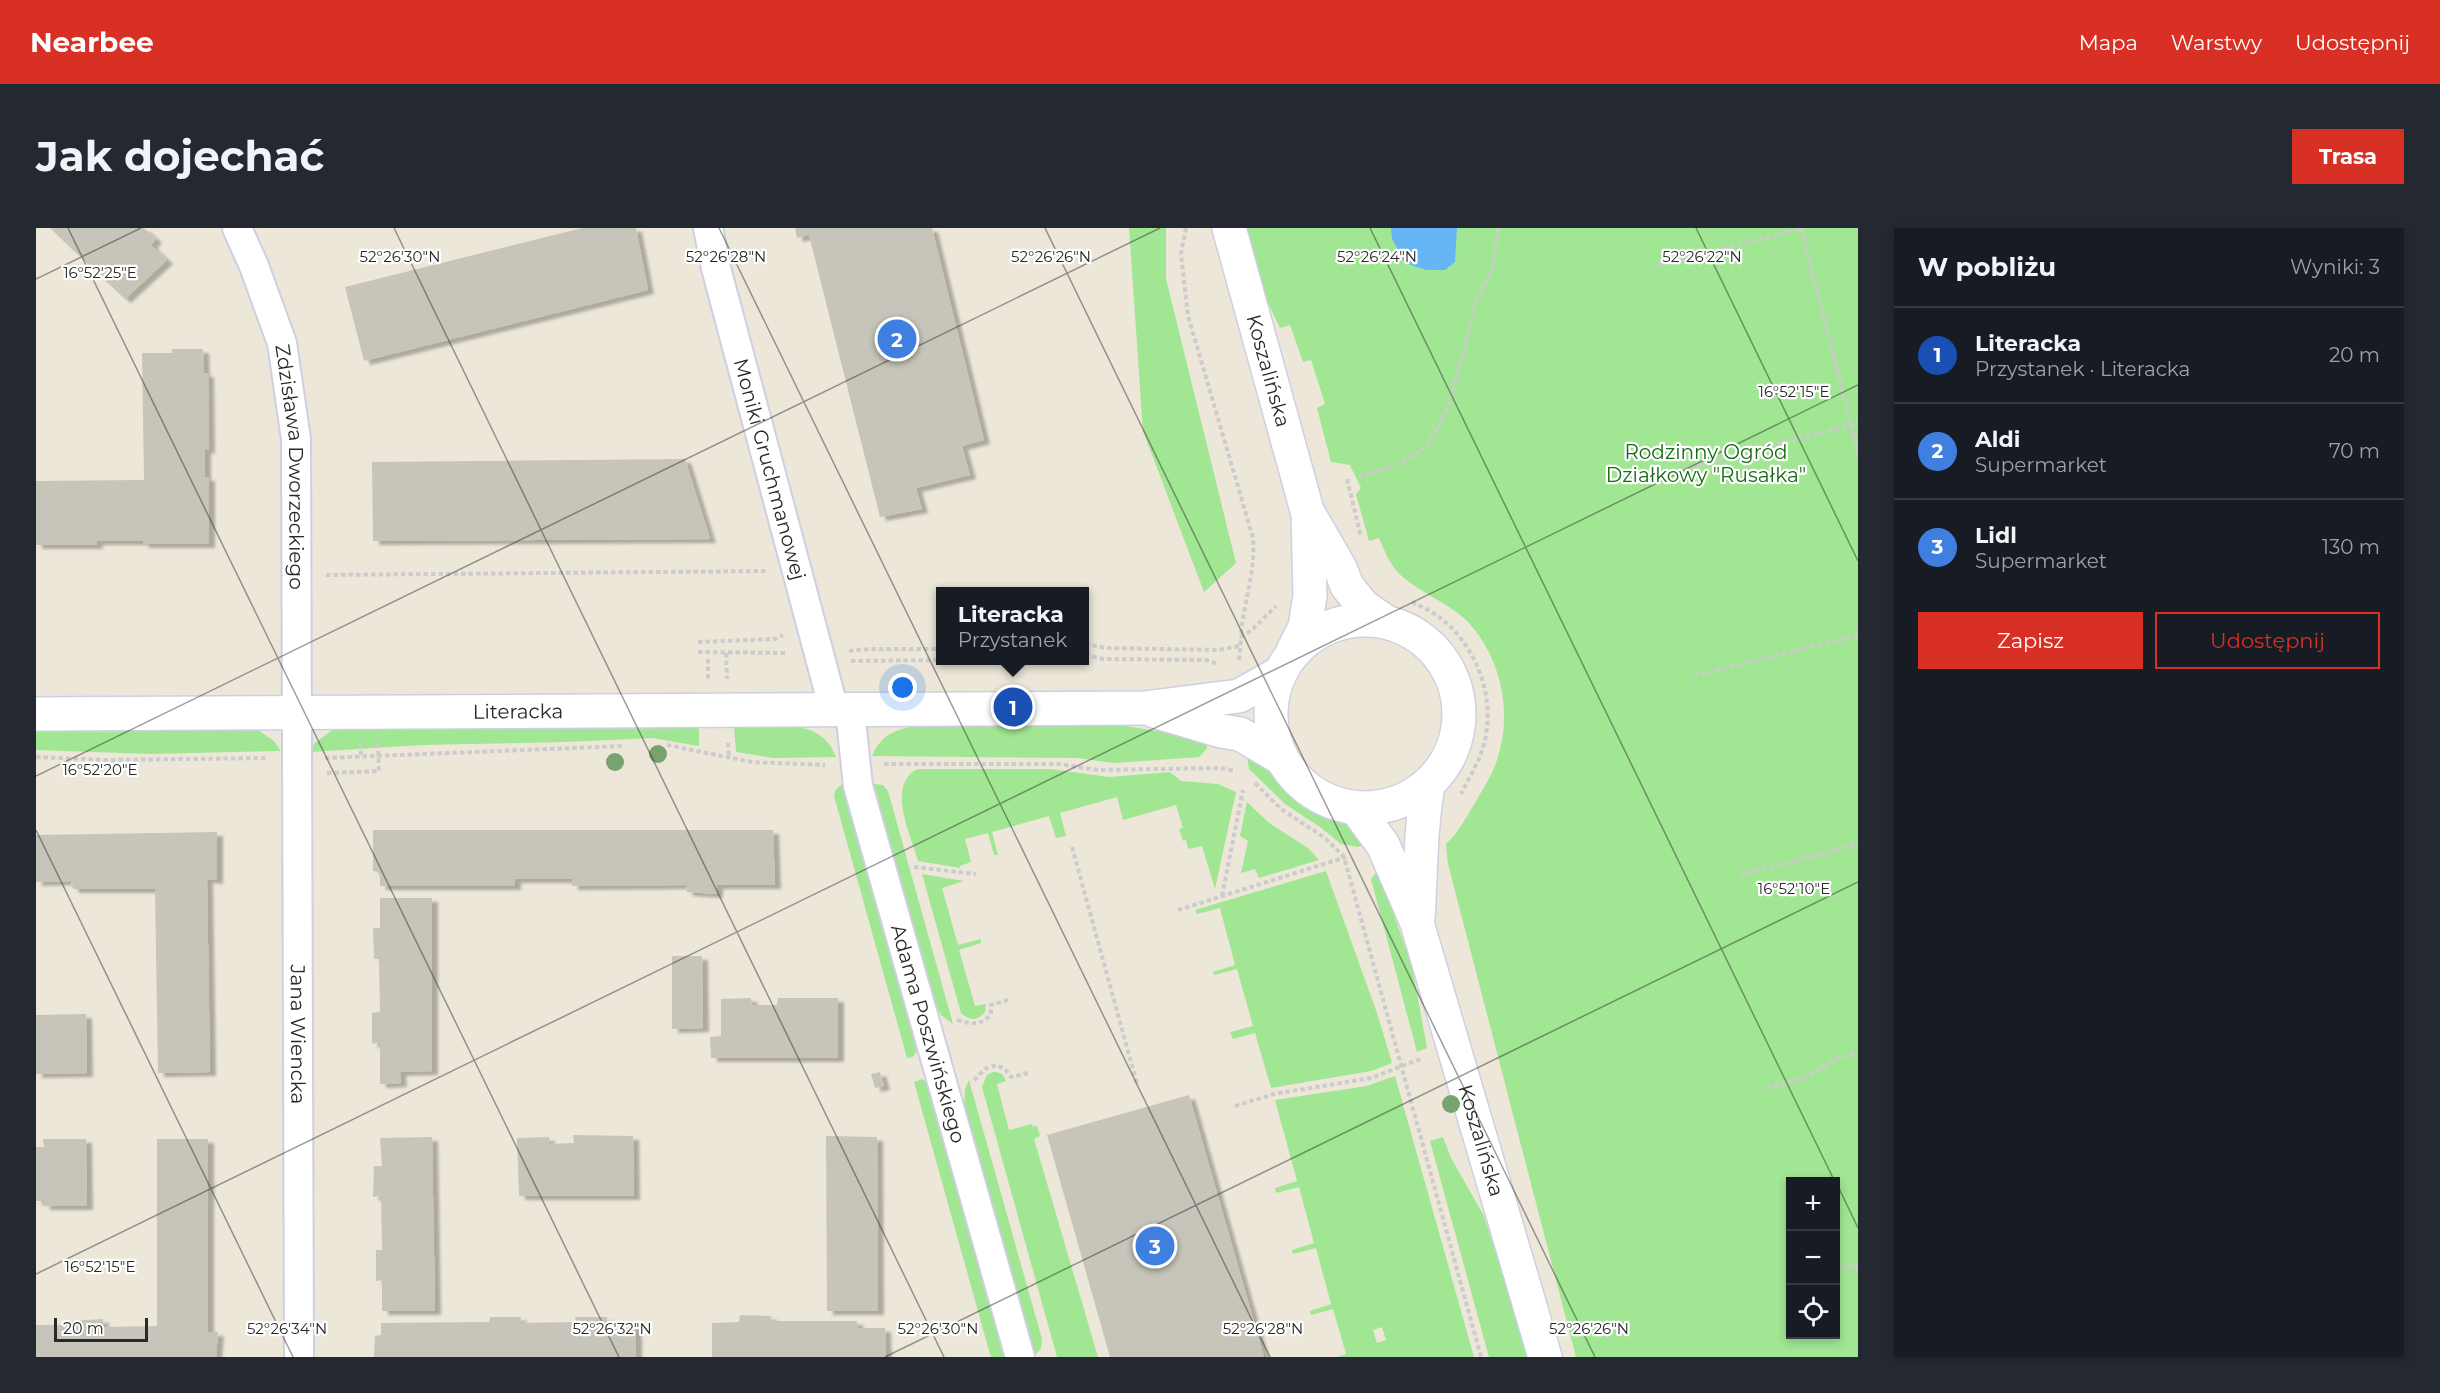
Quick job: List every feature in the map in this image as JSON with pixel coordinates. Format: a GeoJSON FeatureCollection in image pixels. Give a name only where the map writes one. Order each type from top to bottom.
{"type":"FeatureCollection","features":[{"type":"Feature","properties":{"kind":"street","name":"Zdzisława Dworzeckiego"},"geometry":{"type":"LineString","coordinates":[[237,228],[254,266],[282,343],[296,438],[296,712]]}},
{"type":"Feature","properties":{"kind":"street","name":"Moniki Gruchmanowej"},"geometry":{"type":"LineString","coordinates":[[708,228],[716,268],[842,710]]}},
{"type":"Feature","properties":{"kind":"street","name":"Koszalińska"},"geometry":{"type":"LineString","coordinates":[[1229,228],[1308,514],[1310,596],[1305,627],[1285,663]]}},
{"type":"Feature","properties":{"kind":"street","name":"Koszalińska"},"geometry":{"type":"LineString","coordinates":[[1308,514],[1340,568],[1347,586],[1363,606],[1396,610]]}},
{"type":"Feature","properties":{"kind":"street"},"geometry":{"type":"LineString","coordinates":[[1396,610],[1417,635],[1442,658],[1458,694],[1458,731],[1446,763],[1428,786],[1394,805],[1358,811],[1328,801],[1302,784],[1281,758],[1271,730],[1270,704],[1285,663],[1321,629],[1396,610]]}},
{"type":"Feature","properties":{"kind":"street","name":"Literacka"},"geometry":{"type":"LineString","coordinates":[[36,714],[1144,708],[1239,696],[1285,663]]}},
{"type":"Feature","properties":{"kind":"street","name":"Literacka"},"geometry":{"type":"LineString","coordinates":[[1144,708],[1221,731],[1239,734],[1281,758]]}},
{"type":"Feature","properties":{"kind":"street","name":"Adama Poszwińskiego"},"geometry":{"type":"LineString","coordinates":[[842,710],[858,786],[1020,1357]]}},
{"type":"Feature","properties":{"kind":"street","name":"Jana Wiencka"},"geometry":{"type":"LineString","coordinates":[[296,712],[299,1357]]}},
{"type":"Feature","properties":{"kind":"street","name":"Koszalińska"},"geometry":{"type":"LineString","coordinates":[[1417,923],[1422,852],[1421,832],[1428,786]]}},
{"type":"Feature","properties":{"kind":"street","name":"Koszalińska"},"geometry":{"type":"LineString","coordinates":[[1358,811],[1383,845],[1417,923],[1545,1357]]}},
{"type":"Feature","properties":{"kind":"path"},"geometry":{"type":"LineString","coordinates":[[1186,228],[1181,254],[1188,316],[1253,538],[1251,581],[1242,614],[1240,664]]}},
{"type":"Feature","properties":{"kind":"path"},"geometry":{"type":"LineString","coordinates":[[1359,476],[1377,472],[1407,459],[1427,443],[1440,425],[1458,371],[1474,308],[1492,266],[1498,228]]}},
{"type":"Feature","properties":{"kind":"path"},"geometry":{"type":"LineString","coordinates":[[1657,266],[1802,228],[1858,452]]}},
{"type":"Feature","properties":{"kind":"path"},"geometry":{"type":"LineString","coordinates":[[1639,481],[1858,423]]}},
{"type":"Feature","properties":{"kind":"path"},"geometry":{"type":"LineString","coordinates":[[1347,479],[1364,546]]}},
{"type":"Feature","properties":{"kind":"path"},"geometry":{"type":"LineString","coordinates":[[325,575],[749,573],[773,570]]}},
{"type":"Feature","properties":{"kind":"path"},"geometry":{"type":"LineString","coordinates":[[1241,637],[1252,630],[1278,605]]}},
{"type":"Feature","properties":{"kind":"path"},"geometry":{"type":"LineString","coordinates":[[1396,610],[1430,610],[1455,632],[1476,663],[1484,685],[1487,702],[1485,742],[1479,760],[1458,800]]}},
{"type":"Feature","properties":{"kind":"path"},"geometry":{"type":"LineString","coordinates":[[698,642],[707,644],[775,639],[792,634]]}},
{"type":"Feature","properties":{"kind":"path"},"geometry":{"type":"LineString","coordinates":[[1694,676],[1858,635]]}},
{"type":"Feature","properties":{"kind":"path"},"geometry":{"type":"LineString","coordinates":[[1089,645],[1106,648],[1220,650],[1239,646]]}},
{"type":"Feature","properties":{"kind":"path"},"geometry":{"type":"LineString","coordinates":[[843,652],[870,649],[936,649]]}},
{"type":"Feature","properties":{"kind":"path"},"geometry":{"type":"LineString","coordinates":[[698,652],[785,653]]}},
{"type":"Feature","properties":{"kind":"path"},"geometry":{"type":"LineString","coordinates":[[726,653],[727,682]]}},
{"type":"Feature","properties":{"kind":"path"},"geometry":{"type":"LineString","coordinates":[[1089,656],[1103,659],[1206,660],[1220,665]]}},
{"type":"Feature","properties":{"kind":"path"},"geometry":{"type":"LineString","coordinates":[[849,661],[936,660]]}},
{"type":"Feature","properties":{"kind":"path"},"geometry":{"type":"LineString","coordinates":[[317,773],[379,771],[378,737]]}},
{"type":"Feature","properties":{"kind":"path"},"geometry":{"type":"LineString","coordinates":[[659,745],[752,762],[831,765]]}},
{"type":"Feature","properties":{"kind":"path"},"geometry":{"type":"LineString","coordinates":[[317,758],[631,746]]}},
{"type":"Feature","properties":{"kind":"path"},"geometry":{"type":"LineString","coordinates":[[36,757],[106,760],[275,758]]}},
{"type":"Feature","properties":{"kind":"path"},"geometry":{"type":"LineString","coordinates":[[880,764],[1060,764],[1098,770],[1219,768],[1237,771]]}},
{"type":"Feature","properties":{"kind":"path"},"geometry":{"type":"LineString","coordinates":[[1247,778],[1292,817],[1325,838],[1344,857],[1481,1357]]}},
{"type":"Feature","properties":{"kind":"path"},"geometry":{"type":"LineString","coordinates":[[1222,896],[1243,790]]}},
{"type":"Feature","properties":{"kind":"path"},"geometry":{"type":"LineString","coordinates":[[1741,875],[1858,844]]}},
{"type":"Feature","properties":{"kind":"path"},"geometry":{"type":"LineString","coordinates":[[1072,847],[1137,1084]]}},
{"type":"Feature","properties":{"kind":"path"},"geometry":{"type":"LineString","coordinates":[[1178,910],[1344,857]]}},
{"type":"Feature","properties":{"kind":"path"},"geometry":{"type":"LineString","coordinates":[[914,867],[976,874]]}},
{"type":"Feature","properties":{"kind":"path"},"geometry":{"type":"LineString","coordinates":[[957,1020],[973,1025],[983,1022],[990,1015],[991,1005],[1008,1000]]}},
{"type":"Feature","properties":{"kind":"path"},"geometry":{"type":"LineString","coordinates":[[1767,1088],[1806,1077],[1838,1058],[1858,1053]]}},
{"type":"Feature","properties":{"kind":"path"},"geometry":{"type":"LineString","coordinates":[[1235,1106],[1274,1094],[1371,1078],[1423,1058]]}},
{"type":"Feature","properties":{"kind":"path"},"geometry":{"type":"LineString","coordinates":[[974,1080],[985,1069],[996,1065],[1005,1069],[1011,1077],[1029,1072]]}},
{"type":"Feature","properties":{"kind":"path"},"geometry":{"type":"LineString","coordinates":[[1841,1269],[1858,1265]]}},
{"type":"Feature","properties":{"kind":"green space"},"geometry":{"type":"Polygon","coordinates":[[[1129,228],[1166,228],[1166,279],[1236,563],[1204,592],[1143,431],[1129,228]]]}},
{"type":"Feature","properties":{"kind":"green space","name":"Rodzinny Ogród Działkowy \"Rusałka\""},"geometry":{"type":"Polygon","coordinates":[[[1246,228],[1858,228],[1858,1357],[1576,1357],[1448,864],[1446,844],[1459,829],[1475,803],[1497,760],[1503,736],[1504,718],[1500,683],[1488,650],[1467,621],[1450,607],[1404,578],[1386,555],[1379,538],[1369,541],[1356,494],[1361,488],[1350,465],[1331,462],[1317,408],[1325,404],[1311,360],[1303,362],[1290,325],[1280,328],[1256,278],[1246,228]]]}},
{"type":"Feature","properties":{"kind":"green space"},"geometry":{"type":"Polygon","coordinates":[[[777,725],[806,729],[819,734],[829,744],[836,757],[773,758],[736,752],[734,726],[777,725]]]}},
{"type":"Feature","properties":{"kind":"green space"},"geometry":{"type":"Polygon","coordinates":[[[917,726],[1126,726],[1206,739],[1207,748],[1199,757],[1114,763],[1078,758],[872,756],[884,738],[890,734],[917,726]]]}},
{"type":"Feature","properties":{"kind":"green space"},"geometry":{"type":"Polygon","coordinates":[[[699,727],[699,746],[652,738],[422,745],[311,752],[314,744],[332,730],[699,727]]]}},
{"type":"Feature","properties":{"kind":"green space"},"geometry":{"type":"Polygon","coordinates":[[[258,730],[274,741],[281,751],[150,754],[36,750],[36,732],[258,730]]]}},
{"type":"Feature","properties":{"kind":"green space"},"geometry":{"type":"Polygon","coordinates":[[[1246,749],[1272,767],[1299,799],[1317,811],[1350,825],[1367,844],[1358,847],[1341,844],[1285,804],[1249,769],[1246,749]]]}},
{"type":"Feature","properties":{"kind":"green space"},"geometry":{"type":"Polygon","coordinates":[[[917,769],[1051,769],[1109,777],[1170,772],[1181,781],[1218,784],[1236,792],[1215,889],[1202,846],[1188,849],[1186,840],[1183,841],[1179,829],[1183,828],[1176,805],[1123,820],[1117,797],[1060,813],[1066,836],[1056,838],[1049,816],[992,832],[998,855],[994,855],[988,833],[965,839],[971,862],[960,868],[918,861],[906,825],[902,799],[903,787],[908,777],[917,769]]]}},
{"type":"Feature","properties":{"kind":"green space"},"geometry":{"type":"Polygon","coordinates":[[[843,783],[917,1051],[913,1057],[907,1058],[834,796],[835,791],[843,783]]]}},
{"type":"Feature","properties":{"kind":"green space"},"geometry":{"type":"Polygon","coordinates":[[[874,784],[883,785],[888,791],[953,1024],[941,1015],[932,999],[874,784]]]}},
{"type":"Feature","properties":{"kind":"green space"},"geometry":{"type":"Polygon","coordinates":[[[1247,802],[1269,823],[1308,848],[1319,860],[1259,878],[1255,869],[1241,873],[1248,841],[1240,836],[1247,802]]]}},
{"type":"Feature","properties":{"kind":"green space"},"geometry":{"type":"Polygon","coordinates":[[[1378,870],[1412,966],[1427,1048],[1417,1052],[1371,879],[1378,870]]]}},
{"type":"Feature","properties":{"kind":"green space"},"geometry":{"type":"Polygon","coordinates":[[[1326,871],[1378,1016],[1392,1063],[1371,1071],[1271,1088],[1255,1033],[1233,1039],[1230,1032],[1253,1026],[1237,969],[1214,975],[1213,972],[1235,965],[1220,908],[1197,914],[1195,910],[1326,871]]]}},
{"type":"Feature","properties":{"kind":"green space"},"geometry":{"type":"Polygon","coordinates":[[[922,874],[964,881],[942,888],[958,945],[981,939],[981,943],[959,950],[975,1006],[986,1004],[985,1012],[979,1017],[970,1019],[961,1013],[922,874]]]}},
{"type":"Feature","properties":{"kind":"green space"},"geometry":{"type":"Polygon","coordinates":[[[993,1072],[1001,1074],[1006,1081],[997,1084],[1009,1130],[1032,1124],[1033,1127],[1037,1126],[1040,1136],[1034,1139],[1098,1357],[1057,1357],[982,1087],[987,1075],[993,1072]]]}},
{"type":"Feature","properties":{"kind":"green space"},"geometry":{"type":"Polygon","coordinates":[[[1395,1076],[1474,1357],[1338,1357],[1346,1354],[1333,1309],[1311,1315],[1310,1311],[1331,1304],[1316,1248],[1293,1254],[1292,1250],[1314,1243],[1299,1187],[1276,1193],[1275,1188],[1297,1181],[1275,1100],[1367,1086],[1395,1076]],[[1382,1327],[1373,1330],[1377,1343],[1386,1340],[1382,1327]]]}},
{"type":"Feature","properties":{"kind":"green space"},"geometry":{"type":"Polygon","coordinates":[[[922,1079],[928,1083],[1004,1357],[991,1357],[990,1354],[914,1082],[922,1079]]]}},
{"type":"Feature","properties":{"kind":"green space"},"geometry":{"type":"Polygon","coordinates":[[[969,1080],[1042,1339],[1041,1349],[1033,1356],[964,1111],[965,1089],[969,1080]]]}},
{"type":"Feature","properties":{"kind":"green space"},"geometry":{"type":"Polygon","coordinates":[[[1443,1137],[1451,1158],[1484,1216],[1529,1357],[1489,1357],[1430,1141],[1443,1137]]]}},
{"type":"Feature","properties":{"kind":"water"},"geometry":{"type":"Polygon","coordinates":[[[1391,228],[1457,228],[1455,262],[1445,270],[1426,270],[1405,263],[1392,239],[1391,228]]]}},
{"type":"Feature","properties":{"kind":"building"},"geometry":{"type":"Polygon","coordinates":[[[50,228],[144,228],[156,239],[151,245],[167,260],[125,299],[50,228]]]}},
{"type":"Feature","properties":{"kind":"building"},"geometry":{"type":"Polygon","coordinates":[[[582,228],[636,228],[648,290],[364,361],[345,287],[582,228]]]}},
{"type":"Feature","properties":{"kind":"building"},"geometry":{"type":"Polygon","coordinates":[[[795,228],[932,228],[984,440],[962,446],[970,475],[916,488],[922,509],[880,517],[809,235],[797,238],[795,228]]]}},
{"type":"Feature","properties":{"kind":"building"},"geometry":{"type":"Polygon","coordinates":[[[172,349],[203,349],[204,373],[208,373],[209,450],[205,449],[205,477],[209,477],[209,544],[97,541],[97,545],[36,545],[36,481],[144,480],[142,353],[172,353],[172,349]]]}},
{"type":"Feature","properties":{"kind":"building"},"geometry":{"type":"Polygon","coordinates":[[[685,459],[710,539],[373,541],[372,462],[685,459]]]}},
{"type":"Feature","properties":{"kind":"building"},"geometry":{"type":"Polygon","coordinates":[[[373,830],[773,830],[775,885],[717,885],[717,894],[687,892],[686,885],[572,886],[572,879],[515,879],[515,886],[380,886],[380,872],[373,871],[373,830]]]}},
{"type":"Feature","properties":{"kind":"building"},"geometry":{"type":"Polygon","coordinates":[[[217,832],[217,880],[207,879],[210,1072],[158,1073],[155,889],[73,889],[71,881],[36,882],[36,835],[217,832]]]}},
{"type":"Feature","properties":{"kind":"building"},"geometry":{"type":"Polygon","coordinates":[[[380,898],[432,898],[432,1071],[400,1072],[401,1083],[380,1084],[380,1042],[372,1044],[372,1013],[380,1012],[379,959],[374,959],[373,928],[380,928],[380,898]]]}},
{"type":"Feature","properties":{"kind":"building"},"geometry":{"type":"Polygon","coordinates":[[[672,956],[702,956],[703,1028],[672,1029],[672,956]]]}},
{"type":"Feature","properties":{"kind":"building"},"geometry":{"type":"Polygon","coordinates":[[[751,998],[752,1005],[777,1005],[778,998],[838,998],[838,1058],[711,1058],[710,1037],[721,1036],[721,999],[751,998]]]}},
{"type":"Feature","properties":{"kind":"building"},"geometry":{"type":"Polygon","coordinates":[[[86,1014],[87,1073],[36,1074],[36,1015],[86,1014]]]}},
{"type":"Feature","properties":{"kind":"building"},"geometry":{"type":"Polygon","coordinates":[[[880,1072],[884,1086],[875,1088],[871,1074],[880,1072]]]}},
{"type":"Feature","properties":{"kind":"building"},"geometry":{"type":"Polygon","coordinates":[[[1189,1095],[1264,1357],[1110,1357],[1047,1135],[1189,1095]]]}},
{"type":"Feature","properties":{"kind":"building"},"geometry":{"type":"Polygon","coordinates":[[[573,1135],[633,1136],[634,1196],[519,1196],[517,1138],[549,1137],[549,1144],[574,1143],[573,1135]]]}},
{"type":"Feature","properties":{"kind":"building"},"geometry":{"type":"Polygon","coordinates":[[[826,1136],[877,1137],[878,1311],[827,1311],[826,1136]]]}},
{"type":"Feature","properties":{"kind":"building"},"geometry":{"type":"Polygon","coordinates":[[[432,1137],[435,1311],[382,1311],[382,1280],[376,1281],[376,1250],[382,1250],[381,1196],[373,1197],[374,1166],[382,1166],[380,1138],[432,1137]]]}},
{"type":"Feature","properties":{"kind":"building"},"geometry":{"type":"Polygon","coordinates":[[[43,1139],[86,1139],[87,1206],[44,1206],[44,1201],[36,1201],[36,1147],[44,1147],[43,1139]]]}},
{"type":"Feature","properties":{"kind":"building"},"geometry":{"type":"Polygon","coordinates":[[[157,1139],[208,1139],[208,1332],[218,1332],[216,1357],[36,1357],[36,1325],[71,1325],[70,1321],[103,1319],[103,1327],[157,1326],[157,1139]]]}},
{"type":"Feature","properties":{"kind":"building"},"geometry":{"type":"Polygon","coordinates":[[[740,1315],[771,1316],[771,1321],[857,1321],[858,1328],[885,1328],[886,1357],[712,1357],[712,1323],[739,1322],[740,1315]]]}},
{"type":"Feature","properties":{"kind":"building"},"geometry":{"type":"Polygon","coordinates":[[[490,1317],[521,1317],[520,1323],[576,1322],[575,1317],[607,1317],[607,1322],[636,1323],[636,1357],[374,1357],[375,1336],[381,1335],[381,1323],[489,1322],[490,1317]]]}},
{"type":"Feature","properties":{"kind":"place","name":"Aldi"},"geometry":{"type":"Point","coordinates":[897,339]}},
{"type":"Feature","properties":{"kind":"place","name":"Literacka"},"geometry":{"type":"Point","coordinates":[1013,707]}},
{"type":"Feature","properties":{"kind":"place","name":"Lidl"},"geometry":{"type":"Point","coordinates":[1155,1246]}}]}
